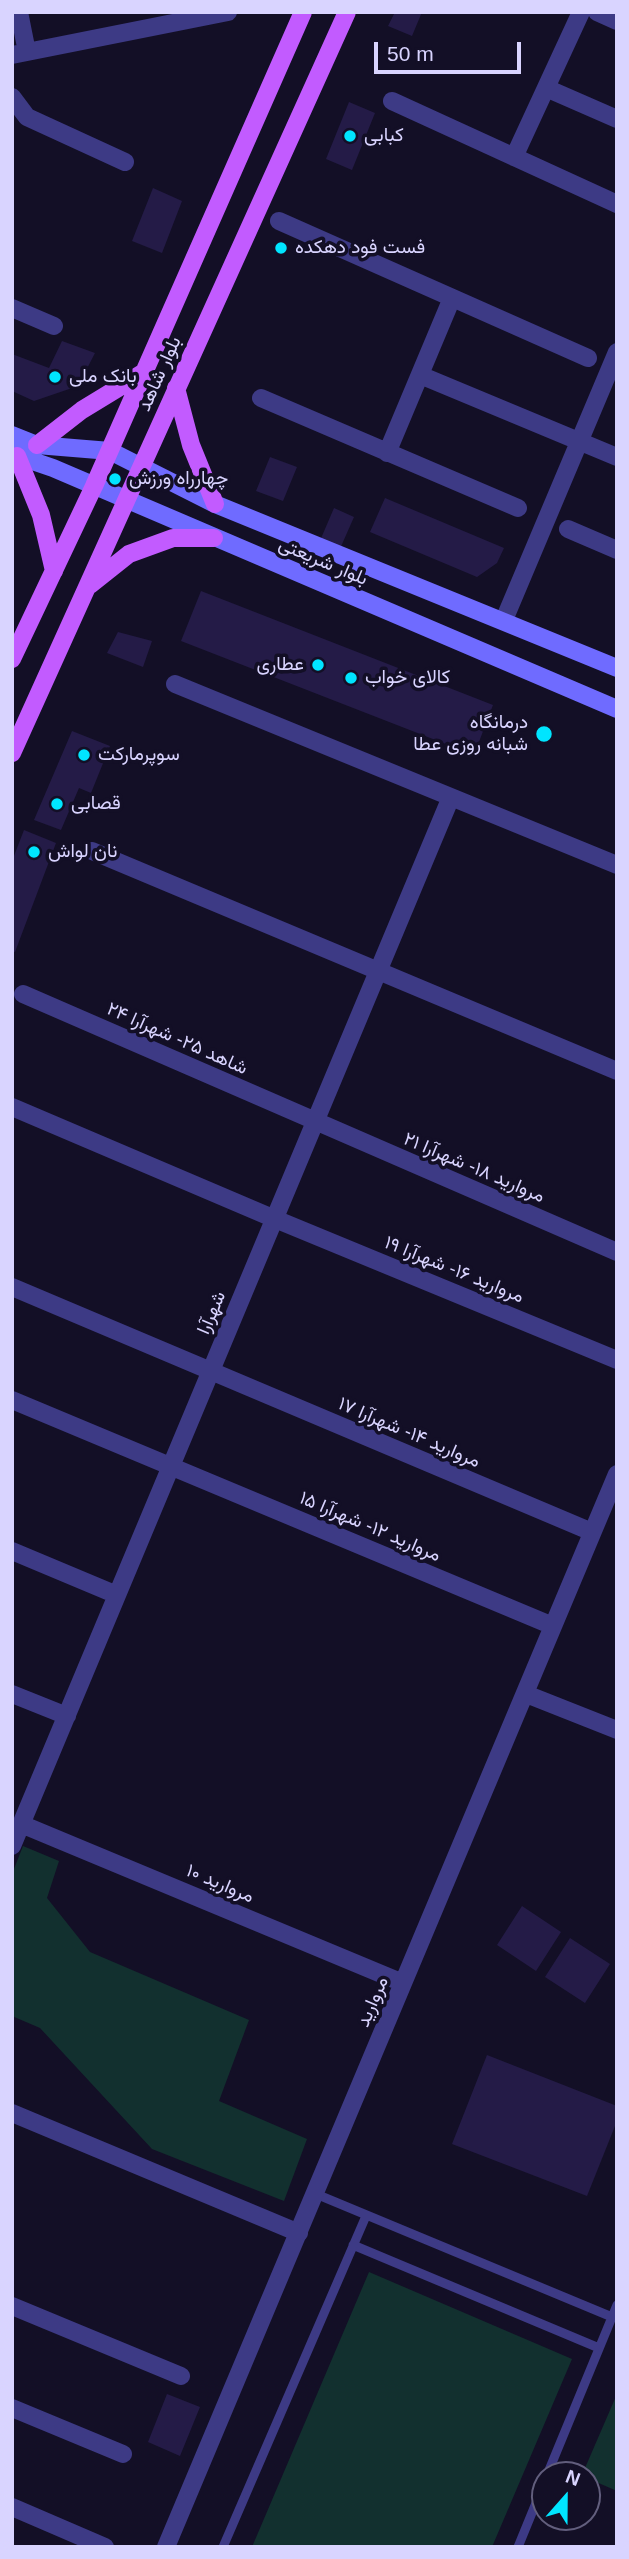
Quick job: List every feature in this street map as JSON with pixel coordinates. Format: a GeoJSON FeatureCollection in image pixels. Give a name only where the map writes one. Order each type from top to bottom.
{"type":"FeatureCollection","features":[{"type":"Feature","properties":{"kind":"main road","name":"بلوار شاهد"},"geometry":{"type":"LineString","coordinates":[[12,659],[146,371],[303,12]]}},
{"type":"Feature","properties":{"kind":"main road","name":"بلوار شاهد"},"geometry":{"type":"LineString","coordinates":[[12,753],[144,467],[176,388],[347,12]]}},
{"type":"Feature","properties":{"kind":"main road"},"geometry":{"type":"LineString","coordinates":[[37,444],[82,410],[146,371]]}},
{"type":"Feature","properties":{"kind":"main road"},"geometry":{"type":"LineString","coordinates":[[176,388],[191,445],[215,504]]}},
{"type":"Feature","properties":{"kind":"main road","name":"بلوار شریعتی"},"geometry":{"type":"LineString","coordinates":[[12,435],[37,444],[110,451],[215,504],[617,668]]}},
{"type":"Feature","properties":{"kind":"main road"},"geometry":{"type":"LineString","coordinates":[[15,455],[41,515],[54,571]]}},
{"type":"Feature","properties":{"kind":"main road","name":"بلوار شریعتی"},"geometry":{"type":"LineString","coordinates":[[15,455],[94,486],[617,709]]}},
{"type":"Feature","properties":{"kind":"main road"},"geometry":{"type":"LineString","coordinates":[[88,587],[129,555],[173,538],[214,538]]}},
{"type":"Feature","properties":{"kind":"street"},"geometry":{"type":"LineString","coordinates":[[19,12],[20,53],[228,12]]}},
{"type":"Feature","properties":{"kind":"street"},"geometry":{"type":"LineString","coordinates":[[514,157],[581,12]]}},
{"type":"Feature","properties":{"kind":"street"},"geometry":{"type":"LineString","coordinates":[[597,12],[617,21]]}},
{"type":"Feature","properties":{"kind":"street"},"geometry":{"type":"LineString","coordinates":[[546,88],[617,119]]}},
{"type":"Feature","properties":{"kind":"street"},"geometry":{"type":"LineString","coordinates":[[12,97],[27,117],[125,162]]}},
{"type":"Feature","properties":{"kind":"street"},"geometry":{"type":"LineString","coordinates":[[392,101],[617,204]]}},
{"type":"Feature","properties":{"kind":"street"},"geometry":{"type":"LineString","coordinates":[[279,221],[589,358]]}},
{"type":"Feature","properties":{"kind":"street"},"geometry":{"type":"LineString","coordinates":[[387,453],[452,298]]}},
{"type":"Feature","properties":{"kind":"street"},"geometry":{"type":"LineString","coordinates":[[12,307],[54,326]]}},
{"type":"Feature","properties":{"kind":"street"},"geometry":{"type":"LineString","coordinates":[[504,620],[617,352]]}},
{"type":"Feature","properties":{"kind":"street"},"geometry":{"type":"LineString","coordinates":[[420,375],[617,457]]}},
{"type":"Feature","properties":{"kind":"street"},"geometry":{"type":"LineString","coordinates":[[261,398],[518,508]]}},
{"type":"Feature","properties":{"kind":"street"},"geometry":{"type":"LineString","coordinates":[[568,529],[617,550]]}},
{"type":"Feature","properties":{"kind":"street"},"geometry":{"type":"LineString","coordinates":[[175,684],[617,865]]}},
{"type":"Feature","properties":{"kind":"street","name":"شهرآرا"},"geometry":{"type":"LineString","coordinates":[[12,1846],[451,797]]}},
{"type":"Feature","properties":{"kind":"street"},"geometry":{"type":"LineString","coordinates":[[92,851],[617,1071]]}},
{"type":"Feature","properties":{"kind":"street","name":"شاهد ۲۵- شهرآرا ۲۴"},"geometry":{"type":"LineString","coordinates":[[23,994],[315,1123]]}},
{"type":"Feature","properties":{"kind":"street","name":"مروارید ۱۶- شهرآرا ۱۹"},"geometry":{"type":"LineString","coordinates":[[12,1107],[617,1360]]}},
{"type":"Feature","properties":{"kind":"street","name":"مروارید ۱۸- شهرآرا ۲۱"},"geometry":{"type":"LineString","coordinates":[[315,1123],[617,1252]]}},
{"type":"Feature","properties":{"kind":"street","name":"مروارید ۱۴- شهرآرا ۱۷"},"geometry":{"type":"LineString","coordinates":[[12,1287],[592,1532]]}},
{"type":"Feature","properties":{"kind":"street","name":"مروارید ۱۲- شهرآرا ۱۵"},"geometry":{"type":"LineString","coordinates":[[12,1400],[553,1626]]}},
{"type":"Feature","properties":{"kind":"street","name":"مروارید"},"geometry":{"type":"LineString","coordinates":[[166,2547],[617,1474]]}},
{"type":"Feature","properties":{"kind":"street"},"geometry":{"type":"LineString","coordinates":[[12,1551],[117,1595]]}},
{"type":"Feature","properties":{"kind":"street"},"geometry":{"type":"LineString","coordinates":[[12,1694],[67,1716]]}},
{"type":"Feature","properties":{"kind":"street"},"geometry":{"type":"LineString","coordinates":[[526,1694],[617,1730]]}},
{"type":"Feature","properties":{"kind":"street","name":"مروارید ۱۰"},"geometry":{"type":"LineString","coordinates":[[21,1824],[403,1983]]}},
{"type":"Feature","properties":{"kind":"street"},"geometry":{"type":"LineString","coordinates":[[12,2113],[299,2233]]}},
{"type":"Feature","properties":{"kind":"street"},"geometry":{"type":"LineString","coordinates":[[12,2306],[181,2376]]}},
{"type":"Feature","properties":{"kind":"street"},"geometry":{"type":"LineString","coordinates":[[12,2408],[123,2454]]}},
{"type":"Feature","properties":{"kind":"street"},"geometry":{"type":"LineString","coordinates":[[12,2507],[105,2547]]}},
{"type":"Feature","properties":{"kind":"lane"},"geometry":{"type":"LineString","coordinates":[[316,2194],[612,2317]]}},
{"type":"Feature","properties":{"kind":"lane"},"geometry":{"type":"LineString","coordinates":[[223,2547],[366,2216]]}},
{"type":"Feature","properties":{"kind":"lane"},"geometry":{"type":"LineString","coordinates":[[353,2245],[599,2348]]}},
{"type":"Feature","properties":{"kind":"lane"},"geometry":{"type":"LineString","coordinates":[[553,2461],[617,2305]]}},
{"type":"Feature","properties":{"kind":"lane"},"geometry":{"type":"LineString","coordinates":[[518,2547],[531,2515]]}},
{"type":"Feature","properties":{"kind":"green space"},"geometry":{"type":"Polygon","coordinates":[[[23,1846],[59,1861],[47,1898],[90,1952],[249,2020],[219,2101],[307,2139],[284,2201],[152,2149],[40,2028],[12,2016],[12,1874],[23,1846]]]}},
{"type":"Feature","properties":{"kind":"green space"},"geometry":{"type":"Polygon","coordinates":[[[369,2272],[572,2359],[492,2547],[252,2547],[369,2272]]]}},
{"type":"Feature","properties":{"kind":"green space"},"geometry":{"type":"Polygon","coordinates":[[[617,2394],[617,2491],[601,2484],[601,2461],[588,2461],[617,2394]]]}},
{"type":"Feature","properties":{"kind":"building"},"geometry":{"type":"Polygon","coordinates":[[[395,12],[422,12],[412,36],[388,26],[395,12]]]}},
{"type":"Feature","properties":{"kind":"building","name":"کبابی"},"geometry":{"type":"Polygon","coordinates":[[[349,102],[375,113],[352,170],[326,159],[349,102]]]}},
{"type":"Feature","properties":{"kind":"building"},"geometry":{"type":"Polygon","coordinates":[[[153,188],[182,201],[162,253],[132,241],[153,188]]]}},
{"type":"Feature","properties":{"kind":"building","name":"بانک ملی"},"geometry":{"type":"Polygon","coordinates":[[[62,341],[95,353],[78,386],[34,401],[12,391],[12,354],[49,368],[62,341]]]}},
{"type":"Feature","properties":{"kind":"building"},"geometry":{"type":"Polygon","coordinates":[[[270,457],[297,467],[283,501],[256,491],[270,457]]]}},
{"type":"Feature","properties":{"kind":"building"},"geometry":{"type":"Polygon","coordinates":[[[385,498],[504,548],[497,563],[477,577],[370,532],[385,498]]]}},
{"type":"Feature","properties":{"kind":"building"},"geometry":{"type":"Polygon","coordinates":[[[334,508],[354,517],[339,551],[319,543],[334,508]]]}},
{"type":"Feature","properties":{"kind":"building"},"geometry":{"type":"Polygon","coordinates":[[[201,591],[493,705],[474,755],[181,641],[201,591]]]}},
{"type":"Feature","properties":{"kind":"building"},"geometry":{"type":"Polygon","coordinates":[[[118,632],[152,641],[143,667],[107,653],[118,632]]]}},
{"type":"Feature","properties":{"kind":"building","name":"سوپرمارکت"},"geometry":{"type":"Polygon","coordinates":[[[72,731],[110,746],[91,793],[79,788],[61,830],[34,820],[72,731]]]}},
{"type":"Feature","properties":{"kind":"building"},"geometry":{"type":"Polygon","coordinates":[[[24,830],[56,843],[15,952],[12,951],[12,861],[24,830]]]}},
{"type":"Feature","properties":{"kind":"building"},"geometry":{"type":"Polygon","coordinates":[[[522,1906],[561,1932],[536,1971],[497,1945],[522,1906]]]}},
{"type":"Feature","properties":{"kind":"building"},"geometry":{"type":"Polygon","coordinates":[[[570,1938],[610,1964],[585,2003],[545,1977],[570,1938]]]}},
{"type":"Feature","properties":{"kind":"building"},"geometry":{"type":"Polygon","coordinates":[[[487,2055],[617,2106],[617,2121],[587,2196],[452,2144],[487,2055]]]}},
{"type":"Feature","properties":{"kind":"building"},"geometry":{"type":"Polygon","coordinates":[[[167,2394],[200,2407],[180,2456],[148,2442],[167,2394]]]}},
{"type":"Feature","properties":{"kind":"place","name":"کبابی"},"geometry":{"type":"Point","coordinates":[350,136]}},
{"type":"Feature","properties":{"kind":"place","name":"فست فود دهکده"},"geometry":{"type":"Point","coordinates":[281,248]}},
{"type":"Feature","properties":{"kind":"place","name":"بانک ملی"},"geometry":{"type":"Point","coordinates":[55,377]}},
{"type":"Feature","properties":{"kind":"place","name":"چهارراه ورزش"},"geometry":{"type":"Point","coordinates":[115,479]}},
{"type":"Feature","properties":{"kind":"place","name":"عطاری"},"geometry":{"type":"Point","coordinates":[318,665]}},
{"type":"Feature","properties":{"kind":"place","name":"کالای خواب"},"geometry":{"type":"Point","coordinates":[351,678]}},
{"type":"Feature","properties":{"kind":"place","name":"درمانگاه شبانه روزی عطا"},"geometry":{"type":"Point","coordinates":[544,734]}},
{"type":"Feature","properties":{"kind":"place","name":"سوپرمارکت"},"geometry":{"type":"Point","coordinates":[84,755]}},
{"type":"Feature","properties":{"kind":"place","name":"قصابی"},"geometry":{"type":"Point","coordinates":[57,804]}},
{"type":"Feature","properties":{"kind":"place","name":"نان لواش"},"geometry":{"type":"Point","coordinates":[34,852]}}]}
